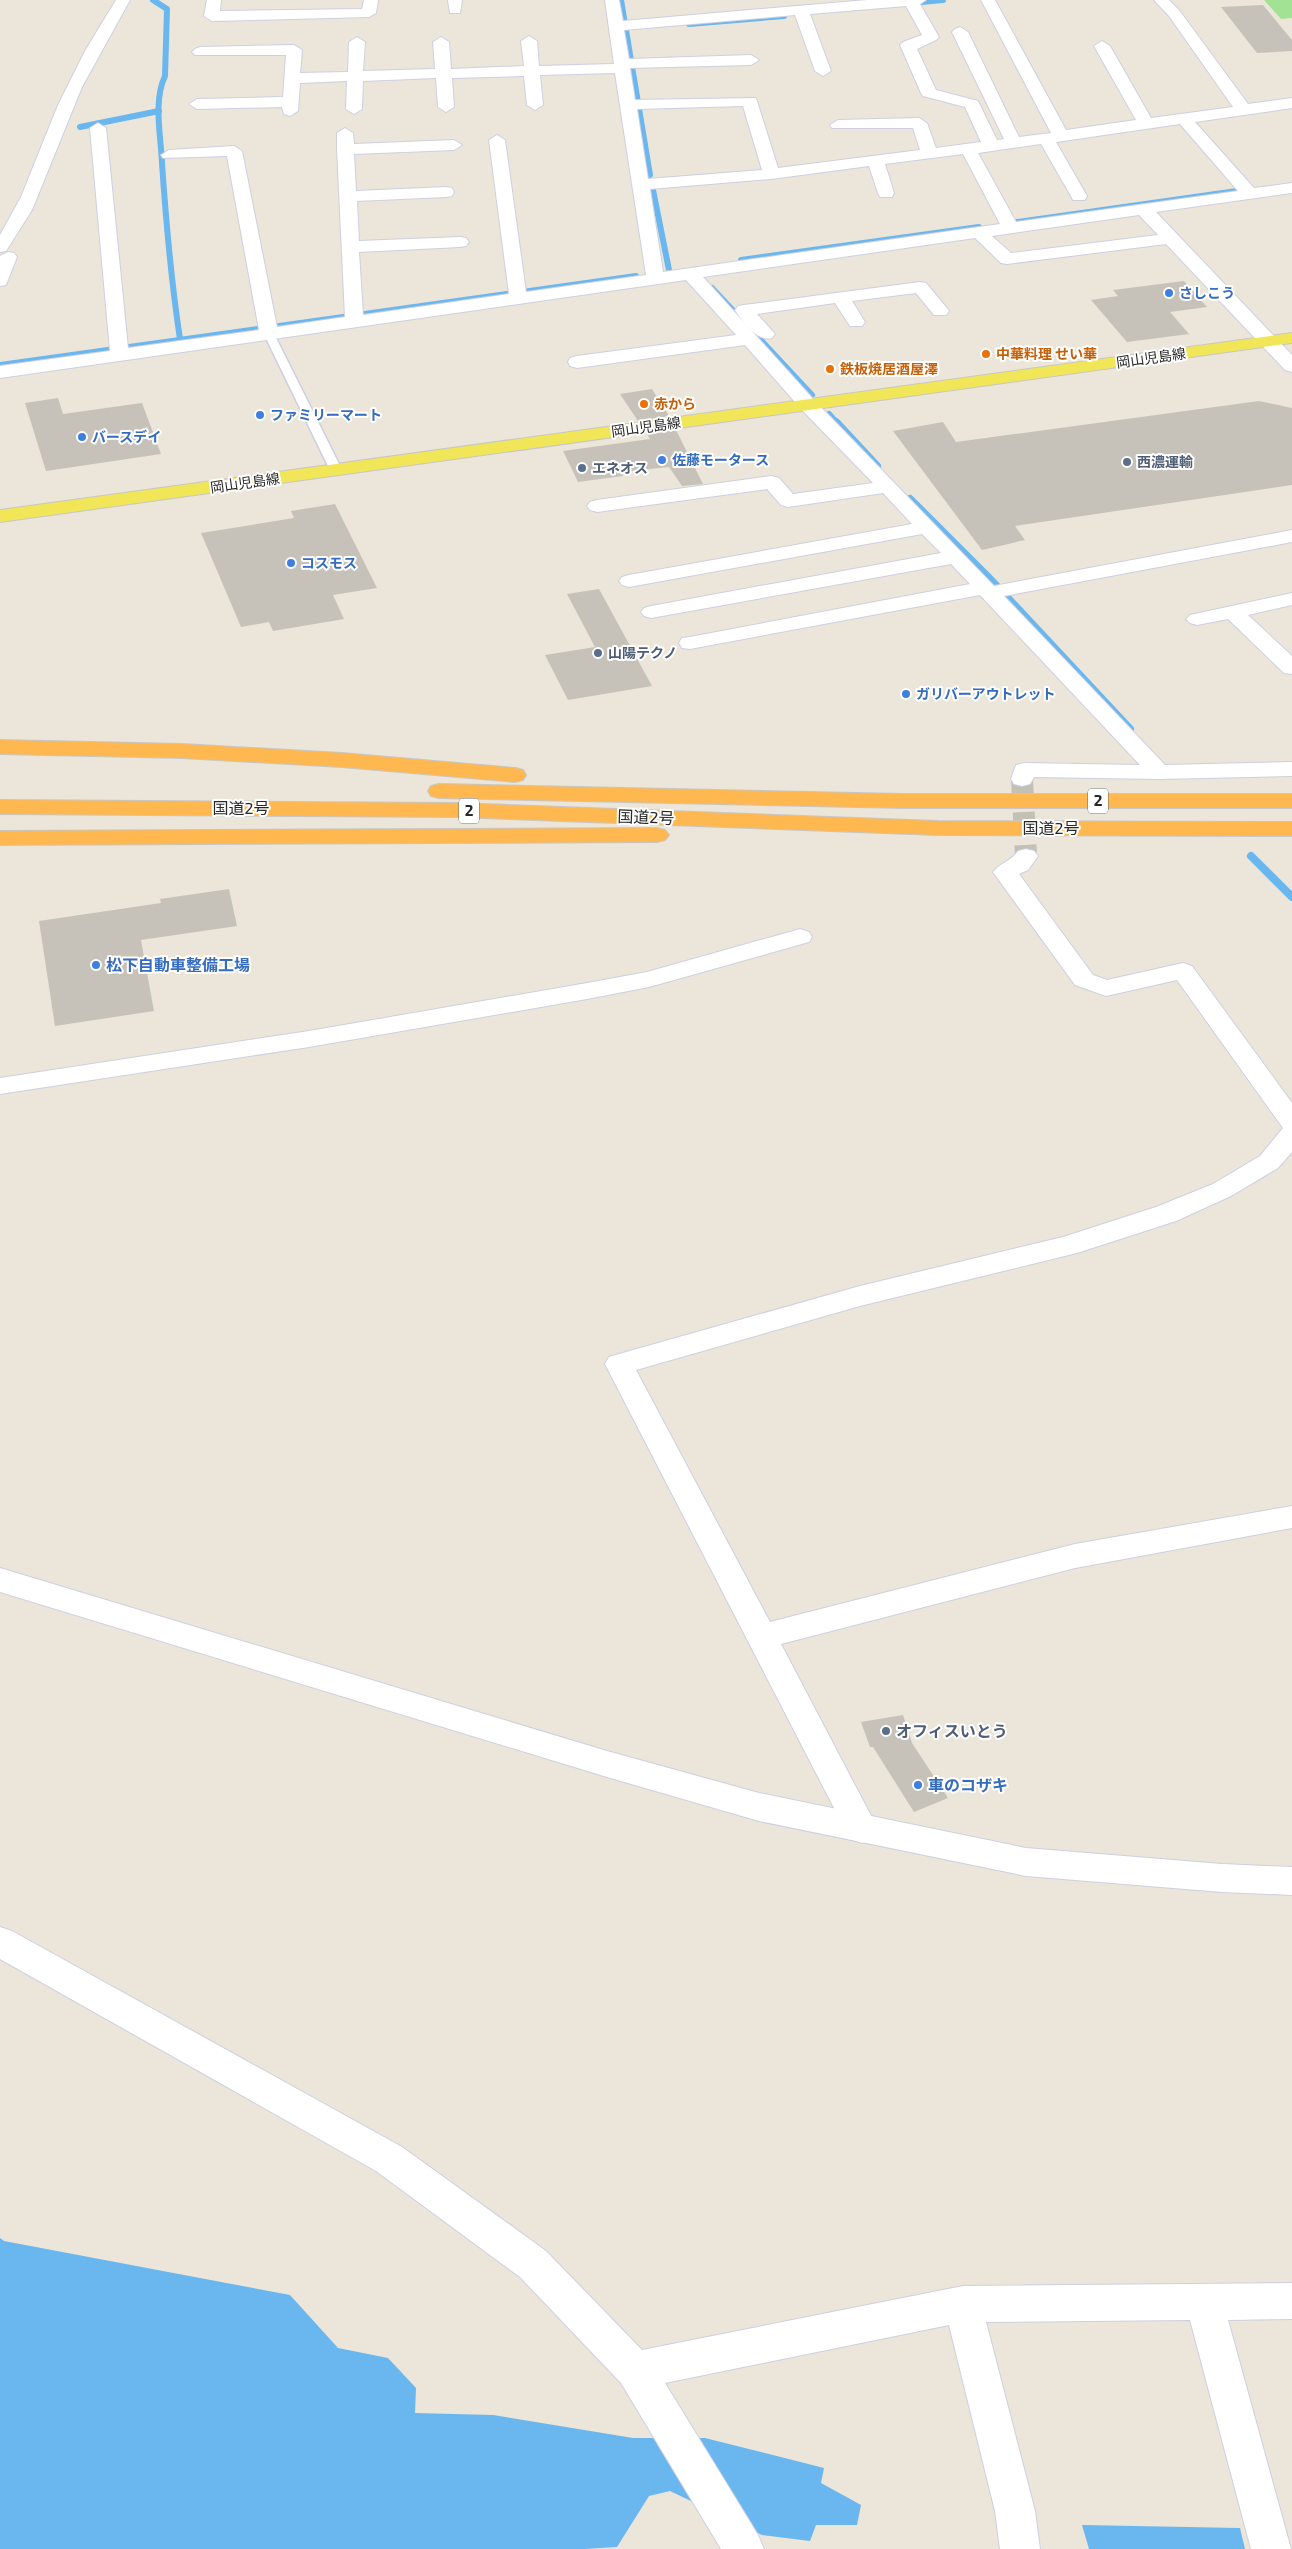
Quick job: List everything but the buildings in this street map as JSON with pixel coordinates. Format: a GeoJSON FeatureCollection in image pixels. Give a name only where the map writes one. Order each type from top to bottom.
{"type":"FeatureCollection","features":[{"type":"Feature","properties":{"kind":"highway","name":"2"},"geometry":{"type":"LineString","coordinates":[[0,747],[182,751],[342,760],[487,773],[903,801]]}},
{"type":"Feature","properties":{"kind":"highway","name":"国道2号"},"geometry":{"type":"LineString","coordinates":[[0,789],[464,791],[903,801],[1292,801]]}},
{"type":"Feature","properties":{"kind":"highway","name":"国道2号"},"geometry":{"type":"LineString","coordinates":[[0,807],[455,810],[938,828],[1292,829]]}},
{"type":"Feature","properties":{"kind":"highway","name":"2"},"geometry":{"type":"LineString","coordinates":[[0,838],[659,835],[938,828]]}},
{"type":"Feature","properties":{"kind":"main road","name":"岡山児島線"},"geometry":{"type":"LineString","coordinates":[[0,516],[1292,338]]}},
{"type":"Feature","properties":{"kind":"street"},"geometry":{"type":"LineString","coordinates":[[0,281],[4,252],[22,218],[51,141],[102,32],[123,0]]}},
{"type":"Feature","properties":{"kind":"street"},"geometry":{"type":"LineString","coordinates":[[214,0],[212,16],[368,13],[371,0]]}},
{"type":"Feature","properties":{"kind":"street"},"geometry":{"type":"LineString","coordinates":[[612,0],[621,26],[635,105],[640,185],[654,273]]}},
{"type":"Feature","properties":{"kind":"street"},"geometry":{"type":"LineString","coordinates":[[988,0],[1079,196]]}},
{"type":"Feature","properties":{"kind":"street"},"geometry":{"type":"LineString","coordinates":[[1161,0],[1174,13],[1244,110]]}},
{"type":"Feature","properties":{"kind":"street"},"geometry":{"type":"LineString","coordinates":[[621,26],[685,14],[770,7],[802,13],[914,2],[930,37],[917,44],[908,45],[929,93],[972,104],[990,146]]}},
{"type":"Feature","properties":{"kind":"street"},"geometry":{"type":"LineString","coordinates":[[802,13],[823,71]]}},
{"type":"Feature","properties":{"kind":"street"},"geometry":{"type":"LineString","coordinates":[[960,32],[1014,143]]}},
{"type":"Feature","properties":{"kind":"street"},"geometry":{"type":"LineString","coordinates":[[529,41],[535,105]]}},
{"type":"Feature","properties":{"kind":"street"},"geometry":{"type":"LineString","coordinates":[[354,109],[354,76],[358,42]]}},
{"type":"Feature","properties":{"kind":"street"},"geometry":{"type":"LineString","coordinates":[[441,42],[446,107]]}},
{"type":"Feature","properties":{"kind":"street"},"geometry":{"type":"LineString","coordinates":[[1102,46],[1146,123]]}},
{"type":"Feature","properties":{"kind":"street"},"geometry":{"type":"LineString","coordinates":[[197,104],[290,107],[294,78],[294,50],[200,52]]}},
{"type":"Feature","properties":{"kind":"street"},"geometry":{"type":"LineString","coordinates":[[294,78],[532,71],[751,60]]}},
{"type":"Feature","properties":{"kind":"street"},"geometry":{"type":"LineString","coordinates":[[635,105],[750,100],[771,174]]}},
{"type":"Feature","properties":{"kind":"street"},"geometry":{"type":"LineString","coordinates":[[640,185],[771,174],[968,150],[1146,123],[1291,104]]}},
{"type":"Feature","properties":{"kind":"street"},"geometry":{"type":"LineString","coordinates":[[1183,118],[1248,191]]}},
{"type":"Feature","properties":{"kind":"street"},"geometry":{"type":"LineString","coordinates":[[838,123],[919,124],[930,154]]}},
{"type":"Feature","properties":{"kind":"street"},"geometry":{"type":"LineString","coordinates":[[98,128],[119,349]]}},
{"type":"Feature","properties":{"kind":"street"},"geometry":{"type":"LineString","coordinates":[[496,140],[518,292]]}},
{"type":"Feature","properties":{"kind":"street"},"geometry":{"type":"LineString","coordinates":[[353,316],[345,141],[454,145]]}},
{"type":"Feature","properties":{"kind":"street"},"geometry":{"type":"LineString","coordinates":[[968,150],[1008,225]]}},
{"type":"Feature","properties":{"kind":"street"},"geometry":{"type":"LineString","coordinates":[[169,154],[234,151],[267,328]]}},
{"type":"Feature","properties":{"kind":"street"},"geometry":{"type":"LineString","coordinates":[[876,161],[886,193]]}},
{"type":"Feature","properties":{"kind":"street"},"geometry":{"type":"LineString","coordinates":[[0,372],[119,349],[518,292],[654,273],[690,273],[979,233],[1008,225],[1143,209],[1248,191],[1292,188]]}},
{"type":"Feature","properties":{"kind":"street"},"geometry":{"type":"LineString","coordinates":[[347,196],[446,192]]}},
{"type":"Feature","properties":{"kind":"street"},"geometry":{"type":"LineString","coordinates":[[1143,209],[1292,366]]}},
{"type":"Feature","properties":{"kind":"street"},"geometry":{"type":"LineString","coordinates":[[979,233],[1007,259],[1171,238]]}},
{"type":"Feature","properties":{"kind":"street"},"geometry":{"type":"LineString","coordinates":[[349,247],[460,242]]}},
{"type":"Feature","properties":{"kind":"street"},"geometry":{"type":"LineString","coordinates":[[690,273],[829,402]]}},
{"type":"Feature","properties":{"kind":"street"},"geometry":{"type":"LineString","coordinates":[[940,312],[920,287],[744,310],[747,327],[808,405],[955,557],[993,590],[1159,772]]}},
{"type":"Feature","properties":{"kind":"street"},"geometry":{"type":"LineString","coordinates":[[840,297],[856,322]]}},
{"type":"Feature","properties":{"kind":"street"},"geometry":{"type":"LineString","coordinates":[[577,362],[747,327]]}},
{"type":"Feature","properties":{"kind":"street"},"geometry":{"type":"LineString","coordinates":[[0,359],[119,349],[179,334],[267,328]]}},
{"type":"Feature","properties":{"kind":"street"},"geometry":{"type":"LineString","coordinates":[[597,506],[772,482],[788,501],[886,487]]}},
{"type":"Feature","properties":{"kind":"street"},"geometry":{"type":"LineString","coordinates":[[629,581],[927,526]]}},
{"type":"Feature","properties":{"kind":"street"},"geometry":{"type":"LineString","coordinates":[[690,643],[1292,536]]}},
{"type":"Feature","properties":{"kind":"street"},"geometry":{"type":"LineString","coordinates":[[651,612],[955,557]]}},
{"type":"Feature","properties":{"kind":"street"},"geometry":{"type":"LineString","coordinates":[[1197,619],[1292,599]]}},
{"type":"Feature","properties":{"kind":"street"},"geometry":{"type":"LineString","coordinates":[[1233,612],[1292,668]]}},
{"type":"Feature","properties":{"kind":"street"},"geometry":{"type":"LineString","coordinates":[[1022,779],[1024,770],[1159,772],[1292,770]]}},
{"type":"Feature","properties":{"kind":"street"},"geometry":{"type":"LineString","coordinates":[[1026,856],[1020,865],[1005,872],[1084,980],[1106,988],[1183,971],[1292,1122]]}},
{"type":"Feature","properties":{"kind":"street"},"geometry":{"type":"LineString","coordinates":[[0,1086],[309,1039],[587,991],[649,979],[800,937]]}},
{"type":"Feature","properties":{"kind":"street"},"geometry":{"type":"LineString","coordinates":[[862,1829],[619,1364],[860,1296],[1067,1246],[1166,1214],[1222,1190],[1269,1162],[1292,1134]]}},
{"type":"Feature","properties":{"kind":"street"},"geometry":{"type":"LineString","coordinates":[[761,1637],[1075,1556],[1292,1517]]}},
{"type":"Feature","properties":{"kind":"street"},"geometry":{"type":"LineString","coordinates":[[0,1580],[617,1767],[759,1807],[1026,1862],[1222,1878],[1292,1881]]}},
{"type":"Feature","properties":{"kind":"street"},"geometry":{"type":"LineString","coordinates":[[0,1942],[389,2159],[533,2264],[635,2370],[744,2549]]}},
{"type":"Feature","properties":{"kind":"street"},"geometry":{"type":"LineString","coordinates":[[635,2370],[963,2304],[1292,2301]]}},
{"type":"Feature","properties":{"kind":"street"},"geometry":{"type":"LineString","coordinates":[[1204,2302],[1271,2549]]}},
{"type":"Feature","properties":{"kind":"street"},"geometry":{"type":"LineString","coordinates":[[963,2304],[1015,2511],[1020,2549]]}},
{"type":"Feature","properties":{"kind":"lane"},"geometry":{"type":"LineString","coordinates":[[267,328],[336,470]]}},
{"type":"Feature","properties":{"kind":"green space"},"geometry":{"type":"Polygon","coordinates":[[[1264,0],[1292,0],[1292,18],[1281,19],[1264,0]]]}},
{"type":"Feature","properties":{"kind":"water"},"geometry":{"type":"Polygon","coordinates":[[[0,2238],[4,2241],[290,2295],[338,2348],[388,2358],[416,2388],[415,2413],[493,2415],[633,2438],[705,2438],[824,2468],[821,2483],[861,2505],[857,2525],[816,2525],[810,2541],[762,2535],[670,2491],[649,2496],[617,2547],[584,2549],[0,2549],[0,2238]]]}},
{"type":"Feature","properties":{"kind":"water"},"geometry":{"type":"Polygon","coordinates":[[[1082,2525],[1240,2528],[1245,2549],[1089,2549],[1082,2525]]]}},
{"type":"Feature","properties":{"kind":"waterway"},"geometry":{"type":"LineString","coordinates":[[153,0],[167,9],[165,76],[159,96],[159,111]]}},
{"type":"Feature","properties":{"kind":"waterway"},"geometry":{"type":"LineString","coordinates":[[621,0],[650,175]]}},
{"type":"Feature","properties":{"kind":"waterway"},"geometry":{"type":"LineString","coordinates":[[910,3],[943,0]]}},
{"type":"Feature","properties":{"kind":"waterway"},"geometry":{"type":"LineString","coordinates":[[689,24],[784,16]]}},
{"type":"Feature","properties":{"kind":"waterway"},"geometry":{"type":"LineString","coordinates":[[80,127],[159,111]]}},
{"type":"Feature","properties":{"kind":"waterway"},"geometry":{"type":"LineString","coordinates":[[159,111],[169,251],[180,339]]}},
{"type":"Feature","properties":{"kind":"waterway"},"geometry":{"type":"LineString","coordinates":[[1003,224],[1251,189]]}},
{"type":"Feature","properties":{"kind":"waterway"},"geometry":{"type":"LineString","coordinates":[[653,190],[669,270]]}},
{"type":"Feature","properties":{"kind":"waterway"},"geometry":{"type":"LineString","coordinates":[[741,260],[979,227]]}},
{"type":"Feature","properties":{"kind":"waterway"},"geometry":{"type":"LineString","coordinates":[[0,365],[636,276]]}},
{"type":"Feature","properties":{"kind":"waterway"},"geometry":{"type":"LineString","coordinates":[[712,288],[812,395]]}},
{"type":"Feature","properties":{"kind":"waterway"},"geometry":{"type":"LineString","coordinates":[[829,414],[837,423]]}},
{"type":"Feature","properties":{"kind":"waterway"},"geometry":{"type":"LineString","coordinates":[[836,422],[877,466]]}},
{"type":"Feature","properties":{"kind":"waterway"},"geometry":{"type":"LineString","coordinates":[[910,499],[988,577],[1130,729]]}},
{"type":"Feature","properties":{"kind":"waterway"},"geometry":{"type":"LineString","coordinates":[[1251,856],[1292,897]]}},
{"type":"Feature","properties":{"kind":"tunnel"},"geometry":{"type":"LineString","coordinates":[[1022,779],[1026,856]]}},
{"type":"Feature","properties":{"kind":"place","name":"さしこう"},"geometry":{"type":"Point","coordinates":[1169,293]}},
{"type":"Feature","properties":{"kind":"place","name":"中華料理 せい華"},"geometry":{"type":"Point","coordinates":[986,354]}},
{"type":"Feature","properties":{"kind":"place","name":"鉄板焼居酒屋澤"},"geometry":{"type":"Point","coordinates":[830,369]}},
{"type":"Feature","properties":{"kind":"place","name":"赤から"},"geometry":{"type":"Point","coordinates":[644,404]}},
{"type":"Feature","properties":{"kind":"place","name":"ファミリーマート"},"geometry":{"type":"Point","coordinates":[260,415]}},
{"type":"Feature","properties":{"kind":"place","name":"バースデイ"},"geometry":{"type":"Point","coordinates":[82,437]}},
{"type":"Feature","properties":{"kind":"place","name":"佐藤モータース"},"geometry":{"type":"Point","coordinates":[662,460]}},
{"type":"Feature","properties":{"kind":"place","name":"西濃運輸"},"geometry":{"type":"Point","coordinates":[1127,462]}},
{"type":"Feature","properties":{"kind":"place","name":"エネオス"},"geometry":{"type":"Point","coordinates":[582,468]}},
{"type":"Feature","properties":{"kind":"place","name":"コスモス"},"geometry":{"type":"Point","coordinates":[291,563]}},
{"type":"Feature","properties":{"kind":"place","name":"山陽テクノ"},"geometry":{"type":"Point","coordinates":[598,653]}},
{"type":"Feature","properties":{"kind":"place","name":"ガリバーアウトレット"},"geometry":{"type":"Point","coordinates":[906,694]}},
{"type":"Feature","properties":{"kind":"place","name":"松下自動車整備工場"},"geometry":{"type":"Point","coordinates":[96,965]}},
{"type":"Feature","properties":{"kind":"place","name":"オフィスいとう"},"geometry":{"type":"Point","coordinates":[886,1731]}},
{"type":"Feature","properties":{"kind":"place","name":"車のコザキ"},"geometry":{"type":"Point","coordinates":[918,1785]}}]}
